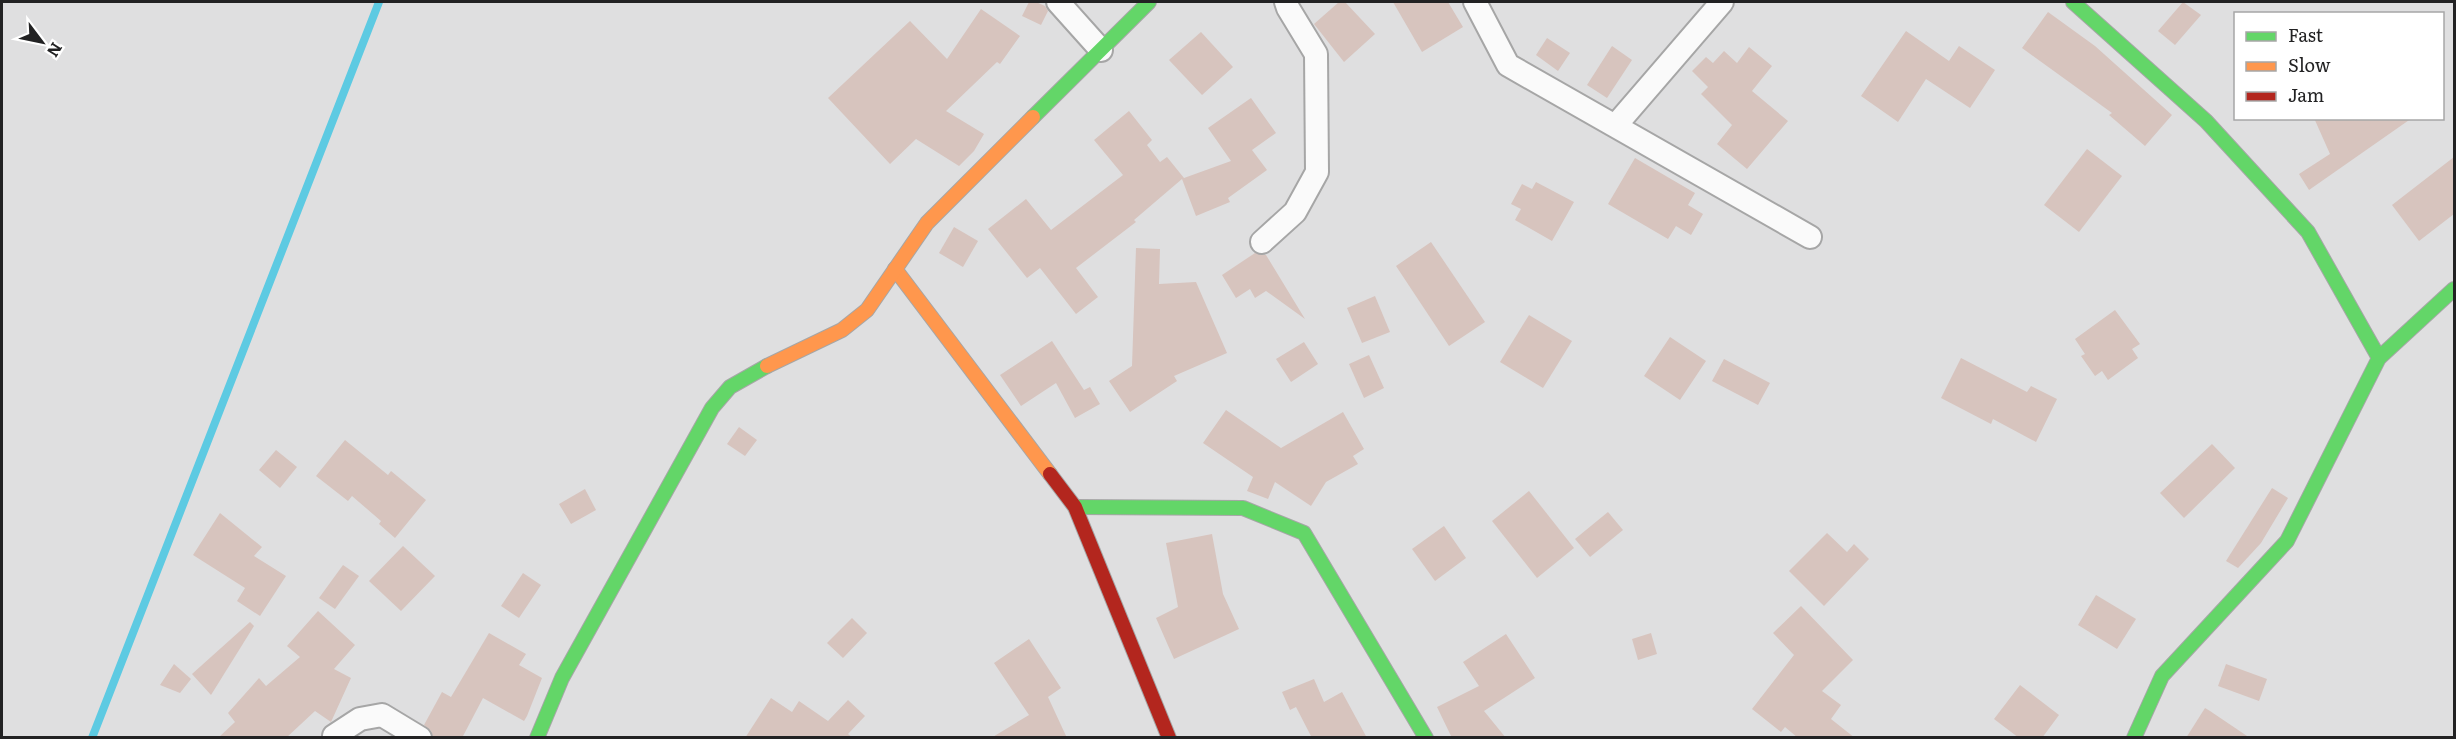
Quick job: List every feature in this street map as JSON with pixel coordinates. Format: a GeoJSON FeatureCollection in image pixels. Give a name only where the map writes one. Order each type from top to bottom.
{"type":"FeatureCollection","features":[{"type":"Feature","properties":{"kind":"street"},"geometry":{"type":"LineString","coordinates":[[1058,2],[1101,50]]}},
{"type":"Feature","properties":{"kind":"street"},"geometry":{"type":"LineString","coordinates":[[537,738],[562,678],[712,408],[730,387],[779,358],[842,330],[867,310],[927,223],[1149,2]]}},
{"type":"Feature","properties":{"kind":"street"},"geometry":{"type":"LineString","coordinates":[[1262,242],[1295,212],[1317,172],[1316,54],[1288,8],[1287,2]]}},
{"type":"Feature","properties":{"kind":"street"},"geometry":{"type":"LineString","coordinates":[[1475,2],[1508,64],[1810,237]]}},
{"type":"Feature","properties":{"kind":"street"},"geometry":{"type":"LineString","coordinates":[[1616,125],[1722,2]]}},
{"type":"Feature","properties":{"kind":"street"},"geometry":{"type":"LineString","coordinates":[[2073,2],[2206,121],[2308,232],[2379,358]]}},
{"type":"Feature","properties":{"kind":"street"},"geometry":{"type":"LineString","coordinates":[[895,269],[1075,507],[1169,738]]}},
{"type":"Feature","properties":{"kind":"street"},"geometry":{"type":"LineString","coordinates":[[2134,738],[2162,676],[2287,541],[2379,358],[2454,289]]}},
{"type":"Feature","properties":{"kind":"street"},"geometry":{"type":"LineString","coordinates":[[1075,507],[1243,508],[1304,533],[1426,738]]}},
{"type":"Feature","properties":{"kind":"street"},"geometry":{"type":"LineString","coordinates":[[334,736],[360,720],[382,715],[420,738]]}},
{"type":"Feature","properties":{"kind":"building"},"geometry":{"type":"Polygon","coordinates":[[[1029,2],[1045,6],[1048,11],[1041,25],[1022,16],[1029,2]]]}},
{"type":"Feature","properties":{"kind":"building"},"geometry":{"type":"Polygon","coordinates":[[[1339,2],[1345,2],[1375,34],[1344,62],[1314,24],[1339,2]]]}},
{"type":"Feature","properties":{"kind":"building"},"geometry":{"type":"Polygon","coordinates":[[[1393,2],[1448,2],[1463,27],[1422,52],[1393,2]]]}},
{"type":"Feature","properties":{"kind":"building"},"geometry":{"type":"Polygon","coordinates":[[[2183,2],[2201,15],[2175,45],[2158,31],[2183,2]]]}},
{"type":"Feature","properties":{"kind":"building"},"geometry":{"type":"Polygon","coordinates":[[[981,9],[1020,36],[1000,64],[997,62],[946,111],[984,134],[974,151],[959,166],[916,139],[890,164],[828,98],[910,21],[947,59],[981,9]]]}},
{"type":"Feature","properties":{"kind":"building"},"geometry":{"type":"Polygon","coordinates":[[[2048,12],[2095,46],[2172,115],[2145,146],[2109,115],[2112,113],[2022,48],[2048,12]]]}},
{"type":"Feature","properties":{"kind":"building"},"geometry":{"type":"Polygon","coordinates":[[[1906,31],[1949,61],[1959,46],[1995,70],[1970,108],[1926,79],[1898,122],[1861,96],[1906,31]]]}},
{"type":"Feature","properties":{"kind":"building"},"geometry":{"type":"Polygon","coordinates":[[[1201,32],[1233,67],[1202,95],[1169,60],[1201,32]]]}},
{"type":"Feature","properties":{"kind":"building"},"geometry":{"type":"Polygon","coordinates":[[[1547,38],[1570,53],[1558,71],[1536,55],[1547,38]]]}},
{"type":"Feature","properties":{"kind":"building"},"geometry":{"type":"Polygon","coordinates":[[[1612,46],[1632,60],[1607,98],[1587,85],[1612,46]]]}},
{"type":"Feature","properties":{"kind":"building"},"geometry":{"type":"Polygon","coordinates":[[[1749,47],[1772,66],[1752,91],[1788,121],[1747,169],[1717,144],[1732,125],[1701,94],[1708,87],[1692,71],[1706,57],[1713,63],[1724,51],[1737,63],[1749,47]]]}},
{"type":"Feature","properties":{"kind":"building"},"geometry":{"type":"Polygon","coordinates":[[[1251,98],[1276,133],[1252,150],[1267,170],[1228,198],[1230,202],[1196,216],[1182,179],[1134,220],[1136,222],[1076,268],[1098,297],[1076,314],[1040,268],[1027,278],[988,229],[1026,199],[1051,230],[1123,175],[1094,140],[1129,111],[1152,140],[1147,145],[1160,162],[1167,157],[1184,178],[1231,161],[1208,128],[1251,98]]]}},
{"type":"Feature","properties":{"kind":"building"},"geometry":{"type":"Polygon","coordinates":[[[2315,120],[2409,120],[2309,190],[2299,174],[2330,154],[2315,120]]]}},
{"type":"Feature","properties":{"kind":"building"},"geometry":{"type":"Polygon","coordinates":[[[2087,149],[2122,176],[2079,232],[2044,205],[2087,149]]]}},
{"type":"Feature","properties":{"kind":"building"},"geometry":{"type":"Polygon","coordinates":[[[2454,157],[2454,214],[2419,241],[2392,205],[2454,157]]]}},
{"type":"Feature","properties":{"kind":"building"},"geometry":{"type":"Polygon","coordinates":[[[1635,158],[1695,193],[1688,205],[1703,214],[1691,235],[1676,226],[1668,239],[1608,204],[1635,158]]]}},
{"type":"Feature","properties":{"kind":"building"},"geometry":{"type":"Polygon","coordinates":[[[1536,182],[1574,202],[1552,241],[1515,220],[1521,209],[1511,204],[1522,184],[1532,189],[1536,182]]]}},
{"type":"Feature","properties":{"kind":"building"},"geometry":{"type":"Polygon","coordinates":[[[954,227],[978,241],[963,267],[939,253],[954,227]]]}},
{"type":"Feature","properties":{"kind":"building"},"geometry":{"type":"Polygon","coordinates":[[[1431,242],[1485,322],[1449,346],[1396,266],[1431,242]]]}},
{"type":"Feature","properties":{"kind":"building"},"geometry":{"type":"Polygon","coordinates":[[[1136,248],[1160,249],[1159,284],[1196,282],[1227,353],[1174,376],[1177,381],[1130,412],[1109,381],[1132,366],[1136,248]]]}},
{"type":"Feature","properties":{"kind":"building"},"geometry":{"type":"Polygon","coordinates":[[[1255,253],[1266,255],[1305,319],[1266,291],[1255,298],[1250,289],[1236,298],[1222,275],[1255,253]]]}},
{"type":"Feature","properties":{"kind":"building"},"geometry":{"type":"Polygon","coordinates":[[[1375,296],[1390,332],[1362,343],[1347,308],[1375,296]]]}},
{"type":"Feature","properties":{"kind":"building"},"geometry":{"type":"Polygon","coordinates":[[[2115,310],[2140,344],[2132,349],[2138,358],[2108,380],[2102,371],[2095,376],[2081,356],[2085,354],[2075,339],[2115,310]]]}},
{"type":"Feature","properties":{"kind":"building"},"geometry":{"type":"Polygon","coordinates":[[[1529,315],[1572,341],[1543,388],[1500,362],[1529,315]]]}},
{"type":"Feature","properties":{"kind":"building"},"geometry":{"type":"Polygon","coordinates":[[[1670,337],[1706,361],[1680,400],[1644,376],[1670,337]]]}},
{"type":"Feature","properties":{"kind":"building"},"geometry":{"type":"Polygon","coordinates":[[[1052,341],[1084,390],[1090,387],[1100,404],[1075,418],[1056,383],[1021,406],[1000,375],[1052,341]]]}},
{"type":"Feature","properties":{"kind":"building"},"geometry":{"type":"Polygon","coordinates":[[[1304,342],[1318,364],[1291,382],[1276,359],[1304,342]]]}},
{"type":"Feature","properties":{"kind":"building"},"geometry":{"type":"Polygon","coordinates":[[[1369,355],[1384,388],[1364,398],[1349,364],[1369,355]]]}},
{"type":"Feature","properties":{"kind":"building"},"geometry":{"type":"Polygon","coordinates":[[[1961,358],[2027,392],[2031,386],[2057,399],[2036,442],[1993,419],[1991,424],[1941,398],[1961,358]]]}},
{"type":"Feature","properties":{"kind":"building"},"geometry":{"type":"Polygon","coordinates":[[[1724,359],[1770,383],[1758,405],[1712,381],[1724,359]]]}},
{"type":"Feature","properties":{"kind":"building"},"geometry":{"type":"Polygon","coordinates":[[[1226,410],[1281,448],[1343,412],[1364,449],[1353,456],[1358,464],[1326,482],[1311,506],[1275,482],[1268,499],[1247,491],[1253,477],[1203,443],[1226,410]]]}},
{"type":"Feature","properties":{"kind":"building"},"geometry":{"type":"Polygon","coordinates":[[[739,427],[757,440],[745,456],[727,444],[739,427]]]}},
{"type":"Feature","properties":{"kind":"building"},"geometry":{"type":"Polygon","coordinates":[[[345,440],[388,475],[391,471],[426,500],[395,538],[379,524],[381,521],[352,496],[348,501],[316,476],[345,440]]]}},
{"type":"Feature","properties":{"kind":"building"},"geometry":{"type":"Polygon","coordinates":[[[2212,444],[2235,468],[2184,518],[2160,493],[2212,444]]]}},
{"type":"Feature","properties":{"kind":"building"},"geometry":{"type":"Polygon","coordinates":[[[276,450],[297,467],[280,488],[259,470],[276,450]]]}},
{"type":"Feature","properties":{"kind":"building"},"geometry":{"type":"Polygon","coordinates":[[[2272,488],[2288,498],[2261,543],[2238,568],[2226,561],[2272,488]]]}},
{"type":"Feature","properties":{"kind":"building"},"geometry":{"type":"Polygon","coordinates":[[[585,489],[596,510],[571,524],[559,504],[585,489]]]}},
{"type":"Feature","properties":{"kind":"building"},"geometry":{"type":"Polygon","coordinates":[[[1529,491],[1574,548],[1537,578],[1492,521],[1529,491]]]}},
{"type":"Feature","properties":{"kind":"building"},"geometry":{"type":"Polygon","coordinates":[[[1608,512],[1623,530],[1590,557],[1575,539],[1608,512]]]}},
{"type":"Feature","properties":{"kind":"building"},"geometry":{"type":"Polygon","coordinates":[[[220,513],[262,547],[254,556],[286,576],[260,616],[237,601],[245,588],[193,555],[220,513]]]}},
{"type":"Feature","properties":{"kind":"building"},"geometry":{"type":"Polygon","coordinates":[[[1444,526],[1466,558],[1435,581],[1412,549],[1444,526]]]}},
{"type":"Feature","properties":{"kind":"building"},"geometry":{"type":"Polygon","coordinates":[[[1827,533],[1847,552],[1854,544],[1869,559],[1824,606],[1789,571],[1827,533]]]}},
{"type":"Feature","properties":{"kind":"building"},"geometry":{"type":"Polygon","coordinates":[[[1212,534],[1223,594],[1239,629],[1174,659],[1156,618],[1178,607],[1166,543],[1212,534]]]}},
{"type":"Feature","properties":{"kind":"building"},"geometry":{"type":"Polygon","coordinates":[[[403,546],[435,576],[401,611],[369,581],[403,546]]]}},
{"type":"Feature","properties":{"kind":"building"},"geometry":{"type":"Polygon","coordinates":[[[343,565],[359,576],[335,609],[319,598],[343,565]]]}},
{"type":"Feature","properties":{"kind":"building"},"geometry":{"type":"Polygon","coordinates":[[[523,573],[541,585],[519,618],[501,606],[523,573]]]}},
{"type":"Feature","properties":{"kind":"building"},"geometry":{"type":"Polygon","coordinates":[[[2096,595],[2136,619],[2117,649],[2078,625],[2096,595]]]}},
{"type":"Feature","properties":{"kind":"building"},"geometry":{"type":"Polygon","coordinates":[[[1801,606],[1853,660],[1822,691],[1841,705],[1831,719],[1855,738],[1798,738],[1785,727],[1781,732],[1752,709],[1794,655],[1773,633],[1801,606]]]}},
{"type":"Feature","properties":{"kind":"building"},"geometry":{"type":"Polygon","coordinates":[[[318,611],[355,645],[334,669],[351,678],[331,722],[315,711],[286,738],[218,738],[235,722],[228,713],[259,678],[266,686],[300,657],[287,646],[318,611]]]}},
{"type":"Feature","properties":{"kind":"building"},"geometry":{"type":"Polygon","coordinates":[[[852,618],[867,633],[843,658],[827,643],[852,618]]]}},
{"type":"Feature","properties":{"kind":"building"},"geometry":{"type":"Polygon","coordinates":[[[250,622],[254,626],[211,695],[192,674],[250,622]]]}},
{"type":"Feature","properties":{"kind":"building"},"geometry":{"type":"Polygon","coordinates":[[[489,633],[526,654],[519,665],[542,678],[527,716],[524,721],[483,698],[462,738],[433,738],[431,731],[424,725],[442,692],[451,697],[489,633]]]}},
{"type":"Feature","properties":{"kind":"building"},"geometry":{"type":"Polygon","coordinates":[[[1651,633],[1657,654],[1638,660],[1632,639],[1651,633]]]}},
{"type":"Feature","properties":{"kind":"building"},"geometry":{"type":"Polygon","coordinates":[[[1506,634],[1535,678],[1484,711],[1506,738],[1452,738],[1437,707],[1479,686],[1463,662],[1506,634]]]}},
{"type":"Feature","properties":{"kind":"building"},"geometry":{"type":"Polygon","coordinates":[[[1029,639],[1061,688],[1048,697],[1067,738],[991,738],[1029,715],[994,663],[1029,639]]]}},
{"type":"Feature","properties":{"kind":"building"},"geometry":{"type":"Polygon","coordinates":[[[174,664],[191,679],[180,693],[160,685],[174,664]]]}},
{"type":"Feature","properties":{"kind":"building"},"geometry":{"type":"Polygon","coordinates":[[[2226,664],[2267,679],[2259,701],[2218,686],[2226,664]]]}},
{"type":"Feature","properties":{"kind":"building"},"geometry":{"type":"Polygon","coordinates":[[[1314,679],[1324,702],[1342,692],[1367,738],[1312,738],[1296,707],[1290,710],[1282,692],[1314,679]]]}},
{"type":"Feature","properties":{"kind":"building"},"geometry":{"type":"Polygon","coordinates":[[[2020,685],[2059,715],[2042,738],[2019,738],[1994,719],[2020,685]]]}},
{"type":"Feature","properties":{"kind":"building"},"geometry":{"type":"Polygon","coordinates":[[[771,698],[792,712],[799,701],[828,721],[848,700],[865,716],[848,734],[853,738],[745,738],[771,698]]]}},
{"type":"Feature","properties":{"kind":"building"},"geometry":{"type":"Polygon","coordinates":[[[2205,708],[2210,711],[2250,738],[2186,738],[2205,708]]]}},
{"type":"Feature","properties":{"kind":"waterway"},"geometry":{"type":"LineString","coordinates":[[92,738],[379,2]]}},
{"type":"Feature","properties":{"kind":"traffic: fast"},"geometry":{"type":"LineString","coordinates":[[1033,117],[1149,2]]}},
{"type":"Feature","properties":{"kind":"traffic: fast"},"geometry":{"type":"LineString","coordinates":[[2073,2],[2206,121],[2308,232],[2379,358]]}},
{"type":"Feature","properties":{"kind":"traffic: fast"},"geometry":{"type":"LineString","coordinates":[[2134,738],[2162,676],[2287,541],[2379,358],[2454,289]]}},
{"type":"Feature","properties":{"kind":"traffic: fast"},"geometry":{"type":"LineString","coordinates":[[537,738],[562,678],[712,408],[730,387],[767,366]]}},
{"type":"Feature","properties":{"kind":"traffic: fast"},"geometry":{"type":"LineString","coordinates":[[1075,507],[1243,508],[1304,533],[1426,738]]}},
{"type":"Feature","properties":{"kind":"traffic: slow"},"geometry":{"type":"LineString","coordinates":[[767,366],[842,330],[867,310],[927,223],[1033,117]]}},
{"type":"Feature","properties":{"kind":"traffic: slow"},"geometry":{"type":"LineString","coordinates":[[895,269],[1050,474]]}},
{"type":"Feature","properties":{"kind":"traffic: jam"},"geometry":{"type":"LineString","coordinates":[[1050,474],[1075,507],[1169,738]]}}]}
